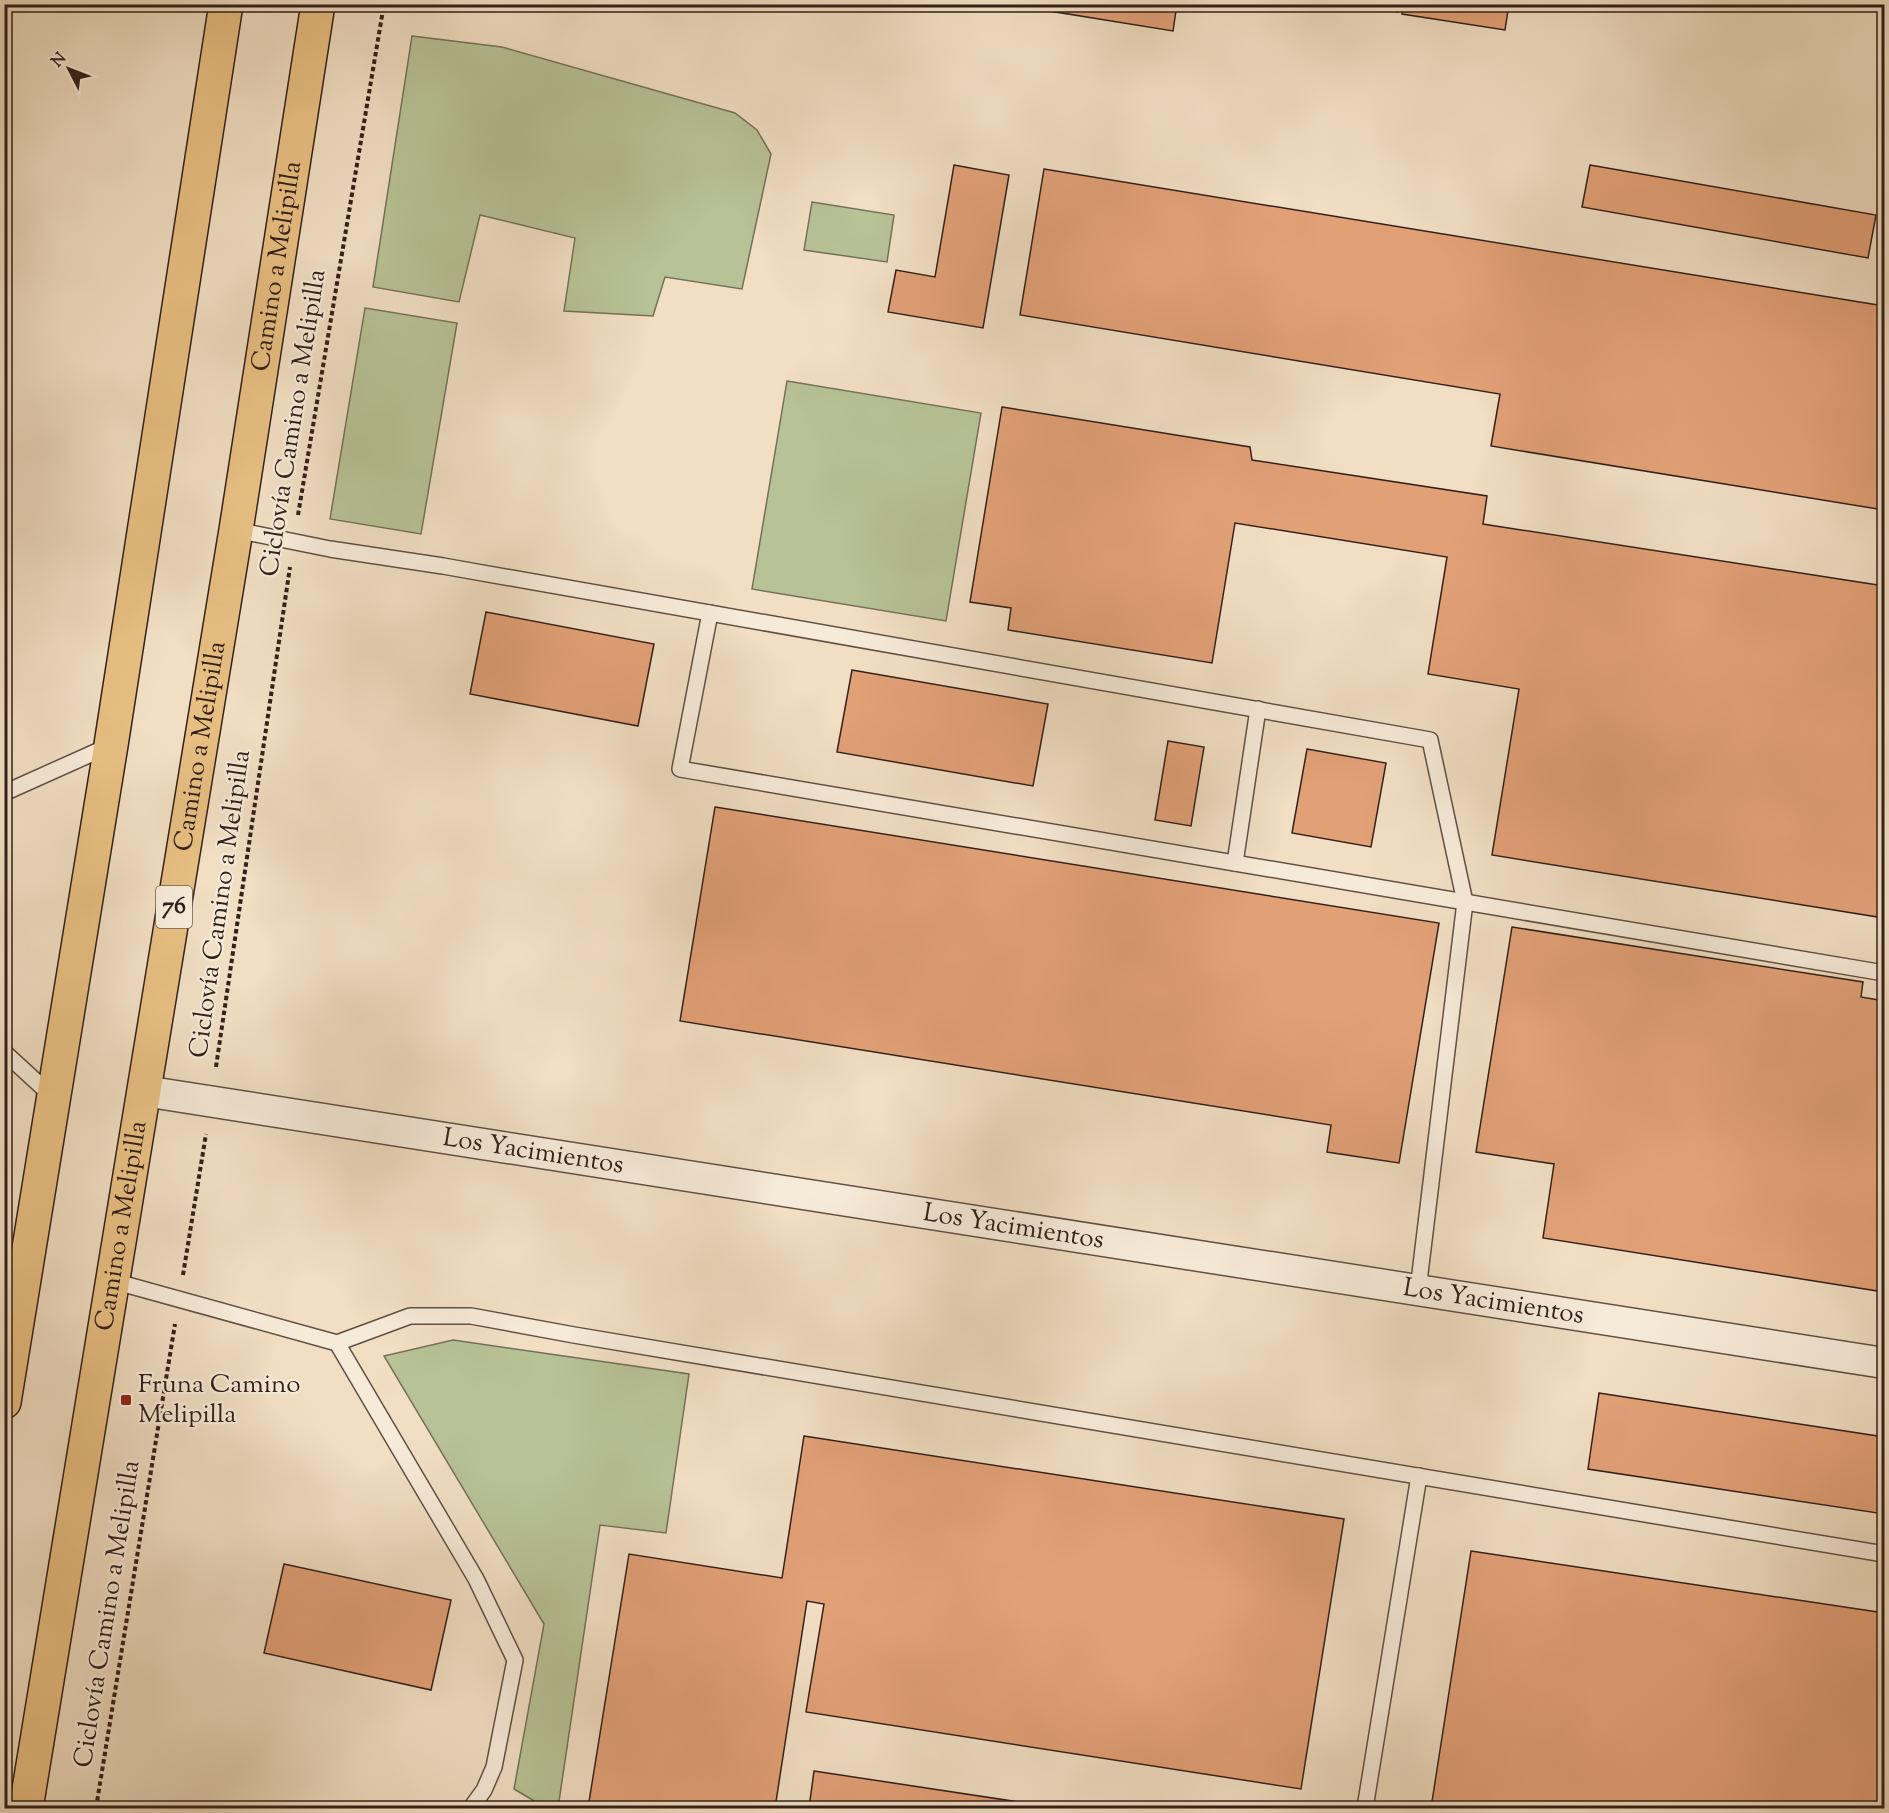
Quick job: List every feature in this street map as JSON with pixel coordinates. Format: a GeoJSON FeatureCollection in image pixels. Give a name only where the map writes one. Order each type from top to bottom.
{"type":"FeatureCollection","features":[{"type":"Feature","properties":{"kind":"main road"},"geometry":{"type":"LineString","coordinates":[[4,1402],[111,745],[226,4]]}},
{"type":"Feature","properties":{"kind":"main road","name":"Camino a Melipilla"},"geometry":{"type":"LineString","coordinates":[[26,1809],[236,530],[318,4]]}},
{"type":"Feature","properties":{"kind":"street","name":"Los Yacimientos"},"geometry":{"type":"LineString","coordinates":[[144,1091],[1884,1363]]}},
{"type":"Feature","properties":{"kind":"lane"},"geometry":{"type":"LineString","coordinates":[[236,530],[330,549],[443,566],[1430,740],[1465,902],[1418,1290]]}},
{"type":"Feature","properties":{"kind":"lane"},"geometry":{"type":"LineString","coordinates":[[710,613],[680,769],[1884,973]]}},
{"type":"Feature","properties":{"kind":"lane"},"geometry":{"type":"LineString","coordinates":[[1235,863],[1258,709]]}},
{"type":"Feature","properties":{"kind":"lane"},"geometry":{"type":"LineString","coordinates":[[4,793],[111,745]]}},
{"type":"Feature","properties":{"kind":"lane"},"geometry":{"type":"LineString","coordinates":[[4,1052],[54,1098]]}},
{"type":"Feature","properties":{"kind":"lane"},"geometry":{"type":"LineString","coordinates":[[112,1281],[337,1343],[410,1316],[471,1316],[1884,1554]]}},
{"type":"Feature","properties":{"kind":"lane"},"geometry":{"type":"LineString","coordinates":[[337,1343],[476,1579],[515,1660],[494,1767],[484,1790],[471,1809]]}},
{"type":"Feature","properties":{"kind":"lane"},"geometry":{"type":"LineString","coordinates":[[1365,1809],[1419,1476]]}},
{"type":"Feature","properties":{"kind":"path","name":"Ciclovía Camino a Melipilla"},"geometry":{"type":"LineString","coordinates":[[96,1809],[212,1102],[294,541],[384,4]]}},
{"type":"Feature","properties":{"kind":"green space"},"geometry":{"type":"Polygon","coordinates":[[[412,36],[502,47],[735,113],[757,130],[771,154],[742,289],[665,277],[653,316],[564,311],[575,238],[480,215],[459,302],[373,287],[412,36]]]}},
{"type":"Feature","properties":{"kind":"green space"},"geometry":{"type":"Polygon","coordinates":[[[812,202],[894,215],[887,262],[804,250],[812,202]]]}},
{"type":"Feature","properties":{"kind":"green space"},"geometry":{"type":"Polygon","coordinates":[[[365,308],[457,323],[421,534],[330,519],[365,308]]]}},
{"type":"Feature","properties":{"kind":"green space"},"geometry":{"type":"Polygon","coordinates":[[[787,381],[981,413],[946,621],[752,589],[787,381]]]}},
{"type":"Feature","properties":{"kind":"green space"},"geometry":{"type":"Polygon","coordinates":[[[453,1340],[689,1374],[666,1533],[600,1525],[558,1808],[535,1808],[536,1802],[514,1789],[544,1624],[384,1356],[453,1340]]]}},
{"type":"Feature","properties":{"kind":"building"},"geometry":{"type":"Polygon","coordinates":[[[1006,4],[1177,4],[1173,31],[1006,4]]]}},
{"type":"Feature","properties":{"kind":"building"},"geometry":{"type":"Polygon","coordinates":[[[1347,4],[1399,4],[1398,12],[1347,4]]]}},
{"type":"Feature","properties":{"kind":"building"},"geometry":{"type":"Polygon","coordinates":[[[1403,4],[1509,4],[1505,30],[1402,14],[1403,4]]]}},
{"type":"Feature","properties":{"kind":"building"},"geometry":{"type":"Polygon","coordinates":[[[954,165],[1009,175],[983,328],[888,312],[896,270],[935,277],[954,165]]]}},
{"type":"Feature","properties":{"kind":"building"},"geometry":{"type":"Polygon","coordinates":[[[1590,165],[1876,215],[1868,258],[1582,207],[1590,165]]]}},
{"type":"Feature","properties":{"kind":"building"},"geometry":{"type":"Polygon","coordinates":[[[1044,169],[1884,306],[1884,510],[1491,446],[1500,394],[1020,315],[1044,169]]]}},
{"type":"Feature","properties":{"kind":"building"},"geometry":{"type":"Polygon","coordinates":[[[1002,407],[1250,447],[1252,460],[1487,496],[1483,524],[1884,586],[1884,918],[1492,855],[1519,689],[1428,674],[1447,557],[1235,523],[1212,663],[1008,630],[1011,608],[970,602],[1002,407]]]}},
{"type":"Feature","properties":{"kind":"building"},"geometry":{"type":"Polygon","coordinates":[[[486,612],[654,644],[638,726],[470,694],[486,612]]]}},
{"type":"Feature","properties":{"kind":"building"},"geometry":{"type":"Polygon","coordinates":[[[852,670],[1048,704],[1033,786],[837,752],[852,670]]]}},
{"type":"Feature","properties":{"kind":"building"},"geometry":{"type":"Polygon","coordinates":[[[1168,741],[1204,747],[1191,826],[1155,820],[1168,741]]]}},
{"type":"Feature","properties":{"kind":"building"},"geometry":{"type":"Polygon","coordinates":[[[1307,749],[1386,763],[1371,847],[1292,833],[1307,749]]]}},
{"type":"Feature","properties":{"kind":"building"},"geometry":{"type":"Polygon","coordinates":[[[715,807],[1439,923],[1399,1163],[1327,1152],[1331,1125],[680,1021],[715,807]]]}},
{"type":"Feature","properties":{"kind":"building"},"geometry":{"type":"Polygon","coordinates":[[[1512,927],[1863,982],[1861,997],[1884,1001],[1884,1292],[1543,1238],[1554,1164],[1476,1152],[1512,927]]]}},
{"type":"Feature","properties":{"kind":"building"},"geometry":{"type":"Polygon","coordinates":[[[1599,1393],[1884,1437],[1884,1514],[1588,1469],[1599,1393]]]}},
{"type":"Feature","properties":{"kind":"building"},"geometry":{"type":"Polygon","coordinates":[[[804,1436],[1344,1519],[1301,1789],[806,1712],[824,1604],[807,1601],[775,1808],[588,1808],[629,1554],[782,1578],[804,1436]]]}},
{"type":"Feature","properties":{"kind":"building"},"geometry":{"type":"Polygon","coordinates":[[[1471,1551],[1884,1613],[1884,1808],[1431,1808],[1471,1551]]]}},
{"type":"Feature","properties":{"kind":"building"},"geometry":{"type":"Polygon","coordinates":[[[284,1564],[451,1600],[431,1690],[264,1653],[284,1564]]]}},
{"type":"Feature","properties":{"kind":"building"},"geometry":{"type":"Polygon","coordinates":[[[814,1771],[1032,1804],[1031,1808],[809,1808],[814,1771]]]}},
{"type":"Feature","properties":{"kind":"place","name":"Fruna Camino Melipilla"},"geometry":{"type":"Point","coordinates":[126,1400]}}]}
